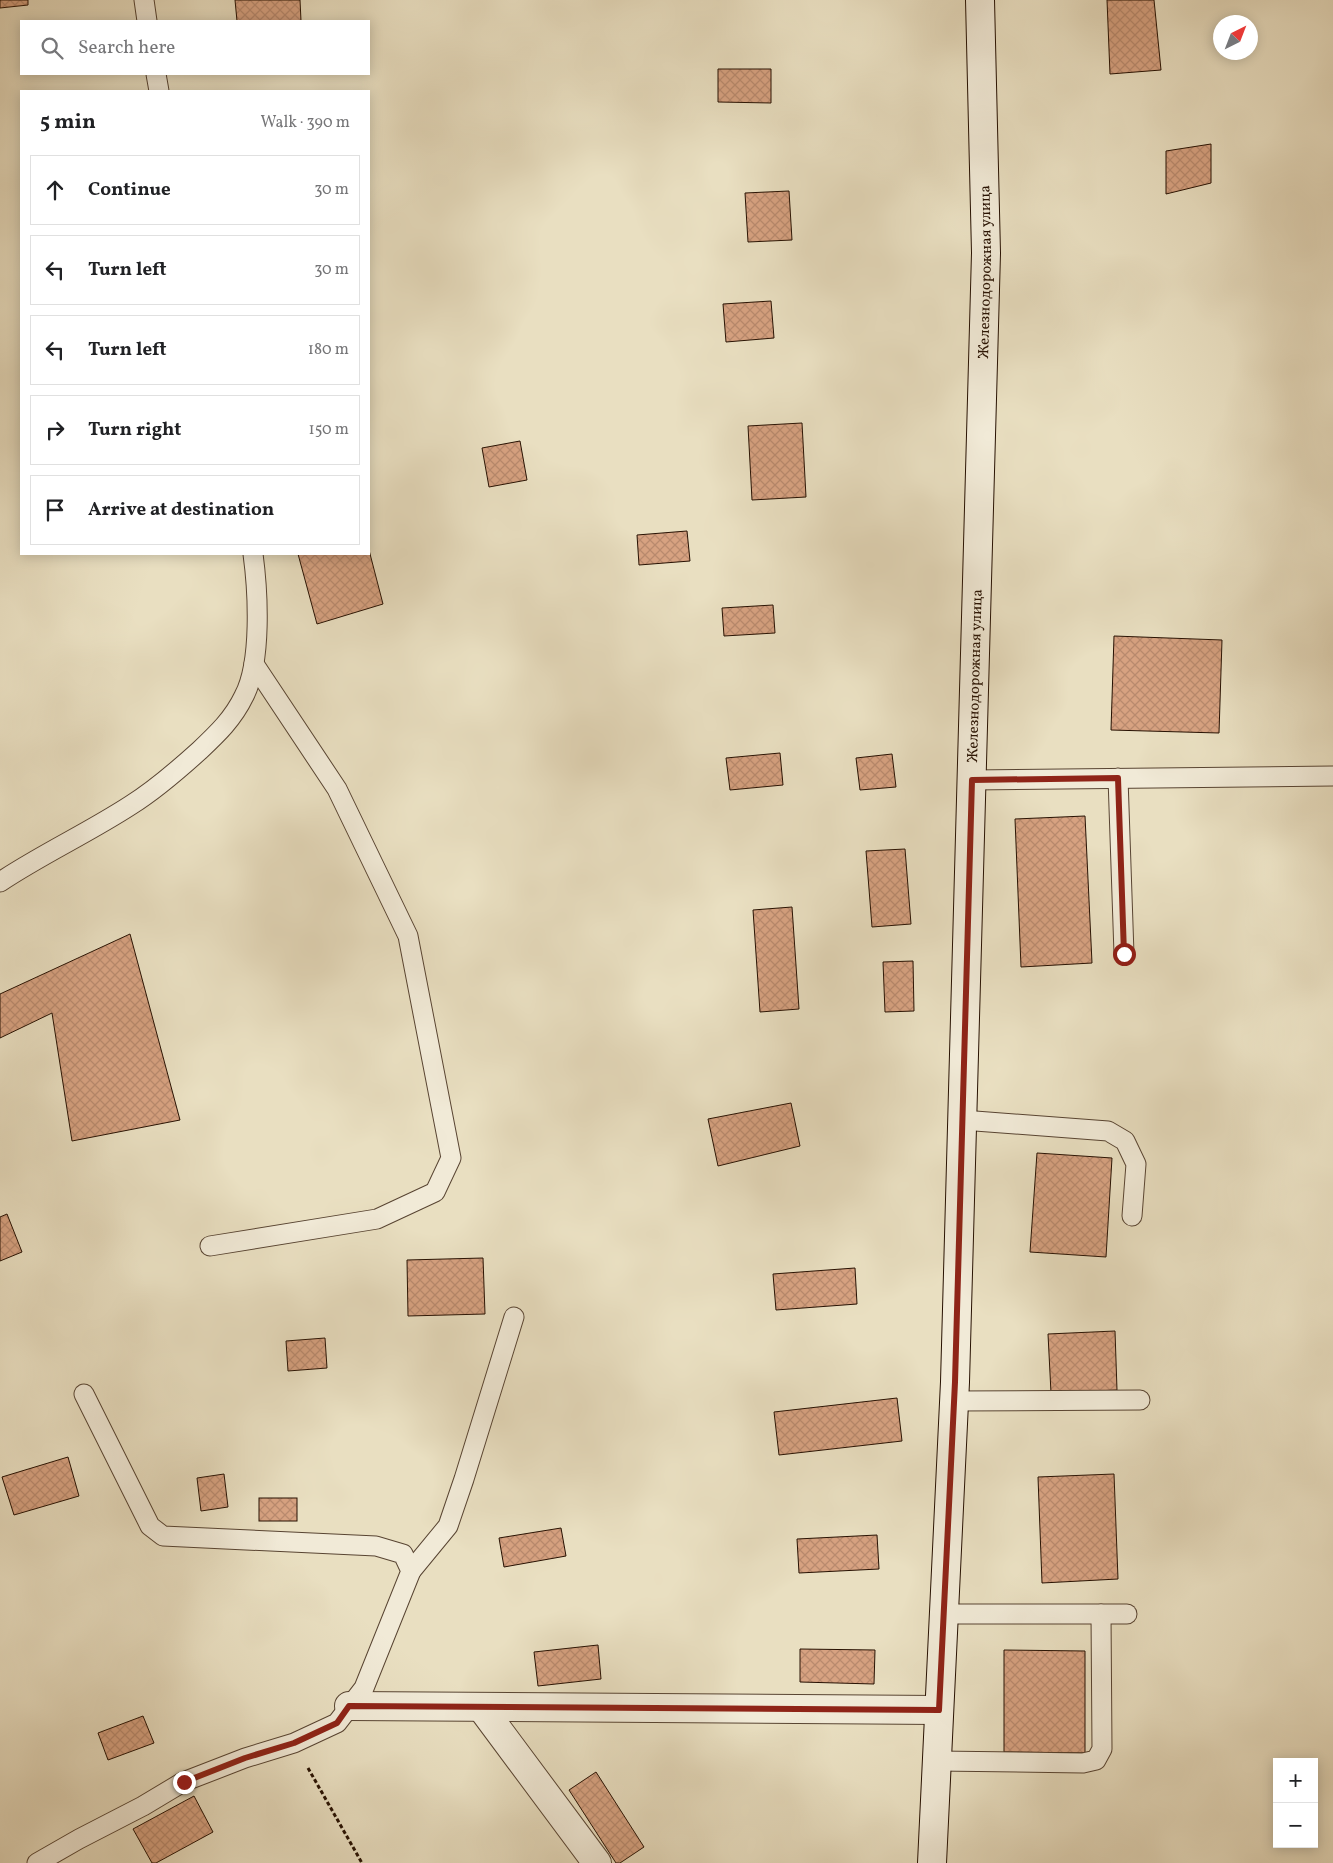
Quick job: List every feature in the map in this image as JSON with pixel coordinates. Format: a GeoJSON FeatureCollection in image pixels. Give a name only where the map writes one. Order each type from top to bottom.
{"type":"FeatureCollection","features":[{"type":"Feature","properties":{"kind":"street","name":"Железнодорожная улица"},"geometry":{"type":"LineString","coordinates":[[932,1863],[954,1401],[986,253],[980,0]]}},
{"type":"Feature","properties":{"kind":"street"},"geometry":{"type":"LineString","coordinates":[[349,1706],[939,1710]]}},
{"type":"Feature","properties":{"kind":"street"},"geometry":{"type":"LineString","coordinates":[[482,1707],[597,1863]]}},
{"type":"Feature","properties":{"kind":"lane"},"geometry":{"type":"LineString","coordinates":[[144,0],[148,20]]}},
{"type":"Feature","properties":{"kind":"lane"},"geometry":{"type":"LineString","coordinates":[[156,75],[159,90]]}},
{"type":"Feature","properties":{"kind":"lane"},"geometry":{"type":"LineString","coordinates":[[0,882],[25,865],[131,805],[180,768],[224,728],[245,695],[254,664],[258,594],[253,555]]}},
{"type":"Feature","properties":{"kind":"lane"},"geometry":{"type":"LineString","coordinates":[[210,1246],[377,1219],[435,1192],[451,1158],[408,936],[337,789],[254,664]]}},
{"type":"Feature","properties":{"kind":"lane"},"geometry":{"type":"LineString","coordinates":[[972,780],[1333,776]]}},
{"type":"Feature","properties":{"kind":"lane"},"geometry":{"type":"LineString","coordinates":[[1118,778],[1124,954]]}},
{"type":"Feature","properties":{"kind":"lane"},"geometry":{"type":"LineString","coordinates":[[962,1120],[1108,1130],[1125,1141],[1136,1164],[1132,1216]]}},
{"type":"Feature","properties":{"kind":"lane"},"geometry":{"type":"LineString","coordinates":[[38,1863],[184,1782],[245,1758],[294,1743],[337,1723],[364,1688],[411,1571],[448,1526],[514,1317]]}},
{"type":"Feature","properties":{"kind":"lane"},"geometry":{"type":"LineString","coordinates":[[84,1394],[150,1526],[163,1536],[376,1546],[403,1554],[411,1571]]}},
{"type":"Feature","properties":{"kind":"lane"},"geometry":{"type":"LineString","coordinates":[[954,1401],[1140,1400]]}},
{"type":"Feature","properties":{"kind":"lane"},"geometry":{"type":"LineString","coordinates":[[944,1614],[1127,1614]]}},
{"type":"Feature","properties":{"kind":"lane"},"geometry":{"type":"LineString","coordinates":[[936,1762],[1083,1763],[1096,1760],[1102,1749],[1101,1614]]}},
{"type":"Feature","properties":{"kind":"path"},"geometry":{"type":"LineString","coordinates":[[294,1743],[362,1863]]}},
{"type":"Feature","properties":{"kind":"building"},"geometry":{"type":"Polygon","coordinates":[[[0,0],[28,0],[28,5],[0,8],[0,0]]]}},
{"type":"Feature","properties":{"kind":"building"},"geometry":{"type":"Polygon","coordinates":[[[235,0],[300,0],[301,20],[237,20],[235,0]]]}},
{"type":"Feature","properties":{"kind":"building"},"geometry":{"type":"Polygon","coordinates":[[[1107,0],[1154,0],[1161,70],[1110,74],[1107,0]]]}},
{"type":"Feature","properties":{"kind":"building"},"geometry":{"type":"Polygon","coordinates":[[[718,69],[771,69],[771,103],[718,102],[718,69]]]}},
{"type":"Feature","properties":{"kind":"building"},"geometry":{"type":"Polygon","coordinates":[[[1211,144],[1211,183],[1166,194],[1166,151],[1211,144]]]}},
{"type":"Feature","properties":{"kind":"building"},"geometry":{"type":"Polygon","coordinates":[[[789,191],[792,240],[748,242],[745,193],[789,191]]]}},
{"type":"Feature","properties":{"kind":"building"},"geometry":{"type":"Polygon","coordinates":[[[771,301],[774,338],[726,342],[723,304],[771,301]]]}},
{"type":"Feature","properties":{"kind":"building"},"geometry":{"type":"Polygon","coordinates":[[[802,423],[806,497],[752,500],[748,426],[802,423]]]}},
{"type":"Feature","properties":{"kind":"building"},"geometry":{"type":"Polygon","coordinates":[[[520,441],[527,480],[489,487],[482,448],[520,441]]]}},
{"type":"Feature","properties":{"kind":"building"},"geometry":{"type":"Polygon","coordinates":[[[687,531],[690,561],[639,565],[637,535],[687,531]]]}},
{"type":"Feature","properties":{"kind":"building"},"geometry":{"type":"Polygon","coordinates":[[[370,554],[383,604],[317,624],[298,555],[370,554]]]}},
{"type":"Feature","properties":{"kind":"building"},"geometry":{"type":"Polygon","coordinates":[[[773,605],[775,633],[724,636],[722,608],[773,605]]]}},
{"type":"Feature","properties":{"kind":"building"},"geometry":{"type":"Polygon","coordinates":[[[1114,636],[1222,640],[1219,733],[1111,730],[1114,636]]]}},
{"type":"Feature","properties":{"kind":"building"},"geometry":{"type":"Polygon","coordinates":[[[780,753],[783,785],[730,790],[726,758],[780,753]]]}},
{"type":"Feature","properties":{"kind":"building"},"geometry":{"type":"Polygon","coordinates":[[[892,754],[896,787],[860,790],[856,758],[892,754]]]}},
{"type":"Feature","properties":{"kind":"building"},"geometry":{"type":"Polygon","coordinates":[[[1085,816],[1092,963],[1021,967],[1015,819],[1085,816]]]}},
{"type":"Feature","properties":{"kind":"building"},"geometry":{"type":"Polygon","coordinates":[[[905,849],[911,924],[872,927],[866,851],[905,849]]]}},
{"type":"Feature","properties":{"kind":"building"},"geometry":{"type":"Polygon","coordinates":[[[792,907],[799,1009],[760,1012],[753,910],[792,907]]]}},
{"type":"Feature","properties":{"kind":"building"},"geometry":{"type":"Polygon","coordinates":[[[130,934],[180,1120],[72,1141],[52,1013],[0,1038],[0,994],[130,934]]]}},
{"type":"Feature","properties":{"kind":"building"},"geometry":{"type":"Polygon","coordinates":[[[913,961],[914,1011],[885,1012],[883,962],[913,961]]]}},
{"type":"Feature","properties":{"kind":"building"},"geometry":{"type":"Polygon","coordinates":[[[791,1103],[800,1146],[718,1166],[708,1119],[791,1103]]]}},
{"type":"Feature","properties":{"kind":"building"},"geometry":{"type":"Polygon","coordinates":[[[1037,1153],[1112,1158],[1106,1257],[1030,1252],[1037,1153]]]}},
{"type":"Feature","properties":{"kind":"building"},"geometry":{"type":"Polygon","coordinates":[[[7,1214],[22,1252],[0,1261],[0,1217],[7,1214]]]}},
{"type":"Feature","properties":{"kind":"building"},"geometry":{"type":"Polygon","coordinates":[[[483,1258],[485,1314],[408,1316],[407,1260],[483,1258]]]}},
{"type":"Feature","properties":{"kind":"building"},"geometry":{"type":"Polygon","coordinates":[[[855,1268],[857,1304],[776,1310],[773,1274],[855,1268]]]}},
{"type":"Feature","properties":{"kind":"building"},"geometry":{"type":"Polygon","coordinates":[[[1115,1331],[1117,1390],[1051,1393],[1048,1334],[1115,1331]]]}},
{"type":"Feature","properties":{"kind":"building"},"geometry":{"type":"Polygon","coordinates":[[[325,1338],[327,1368],[288,1371],[286,1341],[325,1338]]]}},
{"type":"Feature","properties":{"kind":"building"},"geometry":{"type":"Polygon","coordinates":[[[897,1398],[902,1441],[779,1455],[774,1412],[897,1398]]]}},
{"type":"Feature","properties":{"kind":"building"},"geometry":{"type":"Polygon","coordinates":[[[68,1457],[79,1496],[14,1515],[2,1477],[68,1457]]]}},
{"type":"Feature","properties":{"kind":"building"},"geometry":{"type":"Polygon","coordinates":[[[224,1474],[228,1507],[201,1511],[197,1478],[224,1474]]]}},
{"type":"Feature","properties":{"kind":"building"},"geometry":{"type":"Polygon","coordinates":[[[1114,1474],[1118,1579],[1042,1583],[1038,1477],[1114,1474]]]}},
{"type":"Feature","properties":{"kind":"building"},"geometry":{"type":"Polygon","coordinates":[[[259,1498],[297,1498],[297,1521],[259,1521],[259,1498]]]}},
{"type":"Feature","properties":{"kind":"building"},"geometry":{"type":"Polygon","coordinates":[[[561,1528],[566,1556],[504,1567],[499,1538],[561,1528]]]}},
{"type":"Feature","properties":{"kind":"building"},"geometry":{"type":"Polygon","coordinates":[[[877,1535],[879,1569],[799,1573],[797,1539],[877,1535]]]}},
{"type":"Feature","properties":{"kind":"building"},"geometry":{"type":"Polygon","coordinates":[[[598,1645],[601,1679],[538,1686],[534,1652],[598,1645]]]}},
{"type":"Feature","properties":{"kind":"building"},"geometry":{"type":"Polygon","coordinates":[[[800,1649],[875,1650],[874,1684],[800,1682],[800,1649]]]}},
{"type":"Feature","properties":{"kind":"building"},"geometry":{"type":"Polygon","coordinates":[[[1004,1650],[1085,1651],[1085,1753],[1004,1752],[1004,1650]]]}},
{"type":"Feature","properties":{"kind":"building"},"geometry":{"type":"Polygon","coordinates":[[[143,1716],[154,1743],[108,1760],[98,1733],[143,1716]]]}},
{"type":"Feature","properties":{"kind":"building"},"geometry":{"type":"Polygon","coordinates":[[[596,1772],[644,1847],[620,1863],[616,1863],[569,1790],[596,1772]]]}},
{"type":"Feature","properties":{"kind":"building"},"geometry":{"type":"Polygon","coordinates":[[[194,1796],[213,1832],[156,1863],[152,1863],[133,1829],[194,1796]]]}},
{"type":"Feature","properties":{"kind":"route"},"geometry":{"type":"LineString","coordinates":[[184,1782],[245,1758],[294,1743],[337,1723],[349,1706],[939,1710],[955,1382],[972,780],[1118,778],[1124,954]]}}]}
